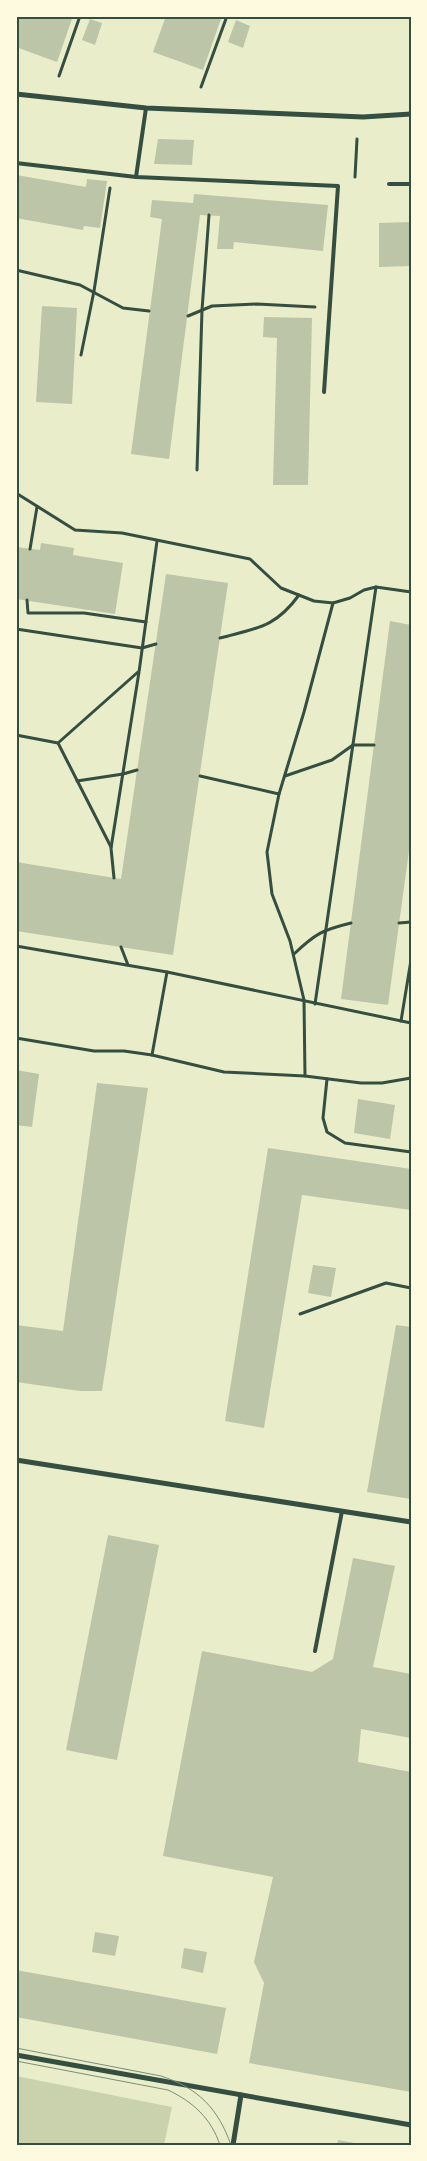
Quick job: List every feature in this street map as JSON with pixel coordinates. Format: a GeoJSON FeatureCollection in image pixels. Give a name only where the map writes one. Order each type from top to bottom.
{"type":"FeatureCollection","features":[{"type":"Feature","properties":{"kind":"street"},"geometry":{"type":"LineString","coordinates":[[16,94],[146,108],[363,117],[411,114]]}},
{"type":"Feature","properties":{"kind":"street"},"geometry":{"type":"LineString","coordinates":[[16,1460],[411,1522]]}},
{"type":"Feature","properties":{"kind":"street"},"geometry":{"type":"LineString","coordinates":[[16,2054],[411,2125]]}},
{"type":"Feature","properties":{"kind":"street"},"geometry":{"type":"LineString","coordinates":[[233,2145],[241,2095]]}},
{"type":"Feature","properties":{"kind":"lane"},"geometry":{"type":"LineString","coordinates":[[136,177],[146,108]]}},
{"type":"Feature","properties":{"kind":"lane"},"geometry":{"type":"LineString","coordinates":[[16,163],[136,177],[338,186],[324,392]]}},
{"type":"Feature","properties":{"kind":"lane"},"geometry":{"type":"LineString","coordinates":[[388,184],[411,184]]}},
{"type":"Feature","properties":{"kind":"lane"},"geometry":{"type":"LineString","coordinates":[[315,1651],[342,1512]]}},
{"type":"Feature","properties":{"kind":"path"},"geometry":{"type":"LineString","coordinates":[[59,76],[80,16]]}},
{"type":"Feature","properties":{"kind":"path"},"geometry":{"type":"LineString","coordinates":[[201,87],[227,16]]}},
{"type":"Feature","properties":{"kind":"path"},"geometry":{"type":"LineString","coordinates":[[355,177],[356,139]]}},
{"type":"Feature","properties":{"kind":"path"},"geometry":{"type":"LineString","coordinates":[[81,355],[94,292],[113,174]]}},
{"type":"Feature","properties":{"kind":"path"},"geometry":{"type":"LineString","coordinates":[[197,470],[202,310],[209,216]]}},
{"type":"Feature","properties":{"kind":"path"},"geometry":{"type":"LineString","coordinates":[[16,270],[80,284],[123,308],[149,311]]}},
{"type":"Feature","properties":{"kind":"path"},"geometry":{"type":"LineString","coordinates":[[188,316],[212,306],[257,304],[330,307]]}},
{"type":"Feature","properties":{"kind":"path"},"geometry":{"type":"LineString","coordinates":[[16,493],[75,530],[122,533],[250,559],[281,588],[314,601],[333,603],[376,587],[411,592]]}},
{"type":"Feature","properties":{"kind":"path"},"geometry":{"type":"LineString","coordinates":[[30,549],[37,507]]}},
{"type":"Feature","properties":{"kind":"path"},"geometry":{"type":"LineString","coordinates":[[114,878],[111,848],[139,672],[157,541]]}},
{"type":"Feature","properties":{"kind":"path"},"geometry":{"type":"LineString","coordinates":[[315,1004],[376,587]]}},
{"type":"Feature","properties":{"kind":"path"},"geometry":{"type":"LineString","coordinates":[[220,638],[262,627],[275,620],[286,612],[298,595]]}},
{"type":"Feature","properties":{"kind":"path"},"geometry":{"type":"LineString","coordinates":[[27,600],[28,612],[84,613],[146,622]]}},
{"type":"Feature","properties":{"kind":"path"},"geometry":{"type":"LineString","coordinates":[[305,1076],[304,1000],[294,954],[272,894],[267,852],[280,794],[333,603]]}},
{"type":"Feature","properties":{"kind":"path"},"geometry":{"type":"LineString","coordinates":[[16,629],[142,648],[156,644]]}},
{"type":"Feature","properties":{"kind":"path"},"geometry":{"type":"LineString","coordinates":[[58,743],[139,672]]}},
{"type":"Feature","properties":{"kind":"path"},"geometry":{"type":"LineString","coordinates":[[16,735],[58,743]]}},
{"type":"Feature","properties":{"kind":"path"},"geometry":{"type":"LineString","coordinates":[[58,743],[111,848]]}},
{"type":"Feature","properties":{"kind":"path"},"geometry":{"type":"LineString","coordinates":[[285,776],[332,760],[353,744],[374,745]]}},
{"type":"Feature","properties":{"kind":"path"},"geometry":{"type":"LineString","coordinates":[[77,781],[137,770]]}},
{"type":"Feature","properties":{"kind":"path"},"geometry":{"type":"LineString","coordinates":[[200,776],[280,794]]}},
{"type":"Feature","properties":{"kind":"path"},"geometry":{"type":"LineString","coordinates":[[399,923],[411,922]]}},
{"type":"Feature","properties":{"kind":"path"},"geometry":{"type":"LineString","coordinates":[[294,954],[312,937],[326,929],[351,923]]}},
{"type":"Feature","properties":{"kind":"path"},"geometry":{"type":"LineString","coordinates":[[16,946],[167,972],[411,1024]]}},
{"type":"Feature","properties":{"kind":"path"},"geometry":{"type":"LineString","coordinates":[[122,948],[128,965]]}},
{"type":"Feature","properties":{"kind":"path"},"geometry":{"type":"LineString","coordinates":[[401,1021],[411,960]]}},
{"type":"Feature","properties":{"kind":"path"},"geometry":{"type":"LineString","coordinates":[[152,1055],[167,972]]}},
{"type":"Feature","properties":{"kind":"path"},"geometry":{"type":"LineString","coordinates":[[16,1038],[94,1051],[124,1051],[152,1055],[224,1072],[305,1076],[361,1083],[382,1083],[411,1078]]}},
{"type":"Feature","properties":{"kind":"path"},"geometry":{"type":"LineString","coordinates":[[327,1079],[323,1118],[327,1132],[345,1142],[411,1152]]}},
{"type":"Feature","properties":{"kind":"path"},"geometry":{"type":"LineString","coordinates":[[300,1314],[386,1283],[411,1288]]}},
{"type":"Feature","properties":{"kind":"green space"},"geometry":{"type":"Polygon","coordinates":[[[16,2076],[172,2107],[164,2145],[16,2145],[16,2076]]]}},
{"type":"Feature","properties":{"kind":"building"},"geometry":{"type":"Polygon","coordinates":[[[20,16],[73,16],[57,62],[16,47],[16,26],[20,16]]]}},
{"type":"Feature","properties":{"kind":"building"},"geometry":{"type":"Polygon","coordinates":[[[166,16],[222,16],[203,70],[153,52],[166,16]]]}},
{"type":"Feature","properties":{"kind":"building"},"geometry":{"type":"Polygon","coordinates":[[[90,19],[102,23],[95,45],[82,40],[90,19]]]}},
{"type":"Feature","properties":{"kind":"building"},"geometry":{"type":"Polygon","coordinates":[[[236,20],[250,26],[243,48],[228,42],[236,20]]]}},
{"type":"Feature","properties":{"kind":"building"},"geometry":{"type":"Polygon","coordinates":[[[158,139],[194,140],[192,165],[154,164],[158,139]]]}},
{"type":"Feature","properties":{"kind":"building"},"geometry":{"type":"Polygon","coordinates":[[[16,175],[86,187],[87,179],[107,181],[100,228],[84,226],[83,230],[16,218],[16,175]]]}},
{"type":"Feature","properties":{"kind":"building"},"geometry":{"type":"Polygon","coordinates":[[[194,194],[328,205],[323,251],[234,242],[233,249],[217,249],[220,216],[200,215],[169,459],[131,454],[162,219],[150,217],[152,200],[193,203],[194,194]]]}},
{"type":"Feature","properties":{"kind":"building"},"geometry":{"type":"Polygon","coordinates":[[[411,222],[411,266],[379,267],[379,223],[411,222]]]}},
{"type":"Feature","properties":{"kind":"building"},"geometry":{"type":"Polygon","coordinates":[[[42,306],[77,308],[72,404],[36,402],[42,306]]]}},
{"type":"Feature","properties":{"kind":"building"},"geometry":{"type":"Polygon","coordinates":[[[264,317],[312,318],[308,485],[273,485],[277,338],[263,337],[264,317]]]}},
{"type":"Feature","properties":{"kind":"building"},"geometry":{"type":"Polygon","coordinates":[[[41,543],[74,548],[73,555],[123,563],[115,614],[16,599],[16,547],[40,550],[41,543]]]}},
{"type":"Feature","properties":{"kind":"building"},"geometry":{"type":"Polygon","coordinates":[[[166,574],[228,583],[173,955],[16,931],[16,862],[121,879],[166,574]]]}},
{"type":"Feature","properties":{"kind":"building"},"geometry":{"type":"Polygon","coordinates":[[[390,621],[411,625],[411,836],[388,1005],[341,999],[390,621]]]}},
{"type":"Feature","properties":{"kind":"building"},"geometry":{"type":"Polygon","coordinates":[[[16,1070],[39,1074],[32,1127],[16,1125],[16,1070]]]}},
{"type":"Feature","properties":{"kind":"building"},"geometry":{"type":"Polygon","coordinates":[[[97,1083],[148,1088],[102,1391],[80,1391],[16,1382],[16,1325],[63,1331],[97,1083]]]}},
{"type":"Feature","properties":{"kind":"building"},"geometry":{"type":"Polygon","coordinates":[[[358,1099],[395,1105],[390,1139],[354,1133],[358,1099]]]}},
{"type":"Feature","properties":{"kind":"building"},"geometry":{"type":"Polygon","coordinates":[[[268,1148],[411,1169],[411,1210],[302,1195],[264,1428],[225,1421],[268,1148]]]}},
{"type":"Feature","properties":{"kind":"building"},"geometry":{"type":"Polygon","coordinates":[[[313,1265],[336,1268],[331,1297],[308,1293],[313,1265]]]}},
{"type":"Feature","properties":{"kind":"building"},"geometry":{"type":"Polygon","coordinates":[[[396,1325],[411,1327],[411,1499],[367,1492],[396,1325]]]}},
{"type":"Feature","properties":{"kind":"building"},"geometry":{"type":"Polygon","coordinates":[[[108,1535],[159,1545],[117,1760],[66,1750],[108,1535]]]}},
{"type":"Feature","properties":{"kind":"building"},"geometry":{"type":"Polygon","coordinates":[[[353,1558],[395,1566],[373,1667],[411,1674],[411,1738],[361,1729],[358,1762],[411,1772],[411,2092],[249,2063],[264,1983],[254,1962],[273,1877],[163,1856],[202,1651],[312,1672],[333,1659],[353,1558]]]}},
{"type":"Feature","properties":{"kind":"building"},"geometry":{"type":"Polygon","coordinates":[[[95,1932],[119,1936],[115,1956],[92,1952],[95,1932]]]}},
{"type":"Feature","properties":{"kind":"building"},"geometry":{"type":"Polygon","coordinates":[[[184,1948],[207,1952],[203,1973],[181,1968],[184,1948]]]}},
{"type":"Feature","properties":{"kind":"building"},"geometry":{"type":"Polygon","coordinates":[[[16,1970],[226,2008],[217,2054],[16,2017],[16,1970]]]}},
{"type":"Feature","properties":{"kind":"building"},"geometry":{"type":"Polygon","coordinates":[[[338,2140],[360,2144],[360,2145],[337,2145],[338,2140]]]}},
{"type":"Feature","properties":{"kind":"tram line"},"geometry":{"type":"LineString","coordinates":[[16,2048],[161,2076],[174,2081],[196,2093],[205,2101],[220,2120],[231,2145]]}},
{"type":"Feature","properties":{"kind":"tram line"},"geometry":{"type":"LineString","coordinates":[[16,2061],[168,2090],[200,2112],[212,2127],[220,2145]]}}]}
